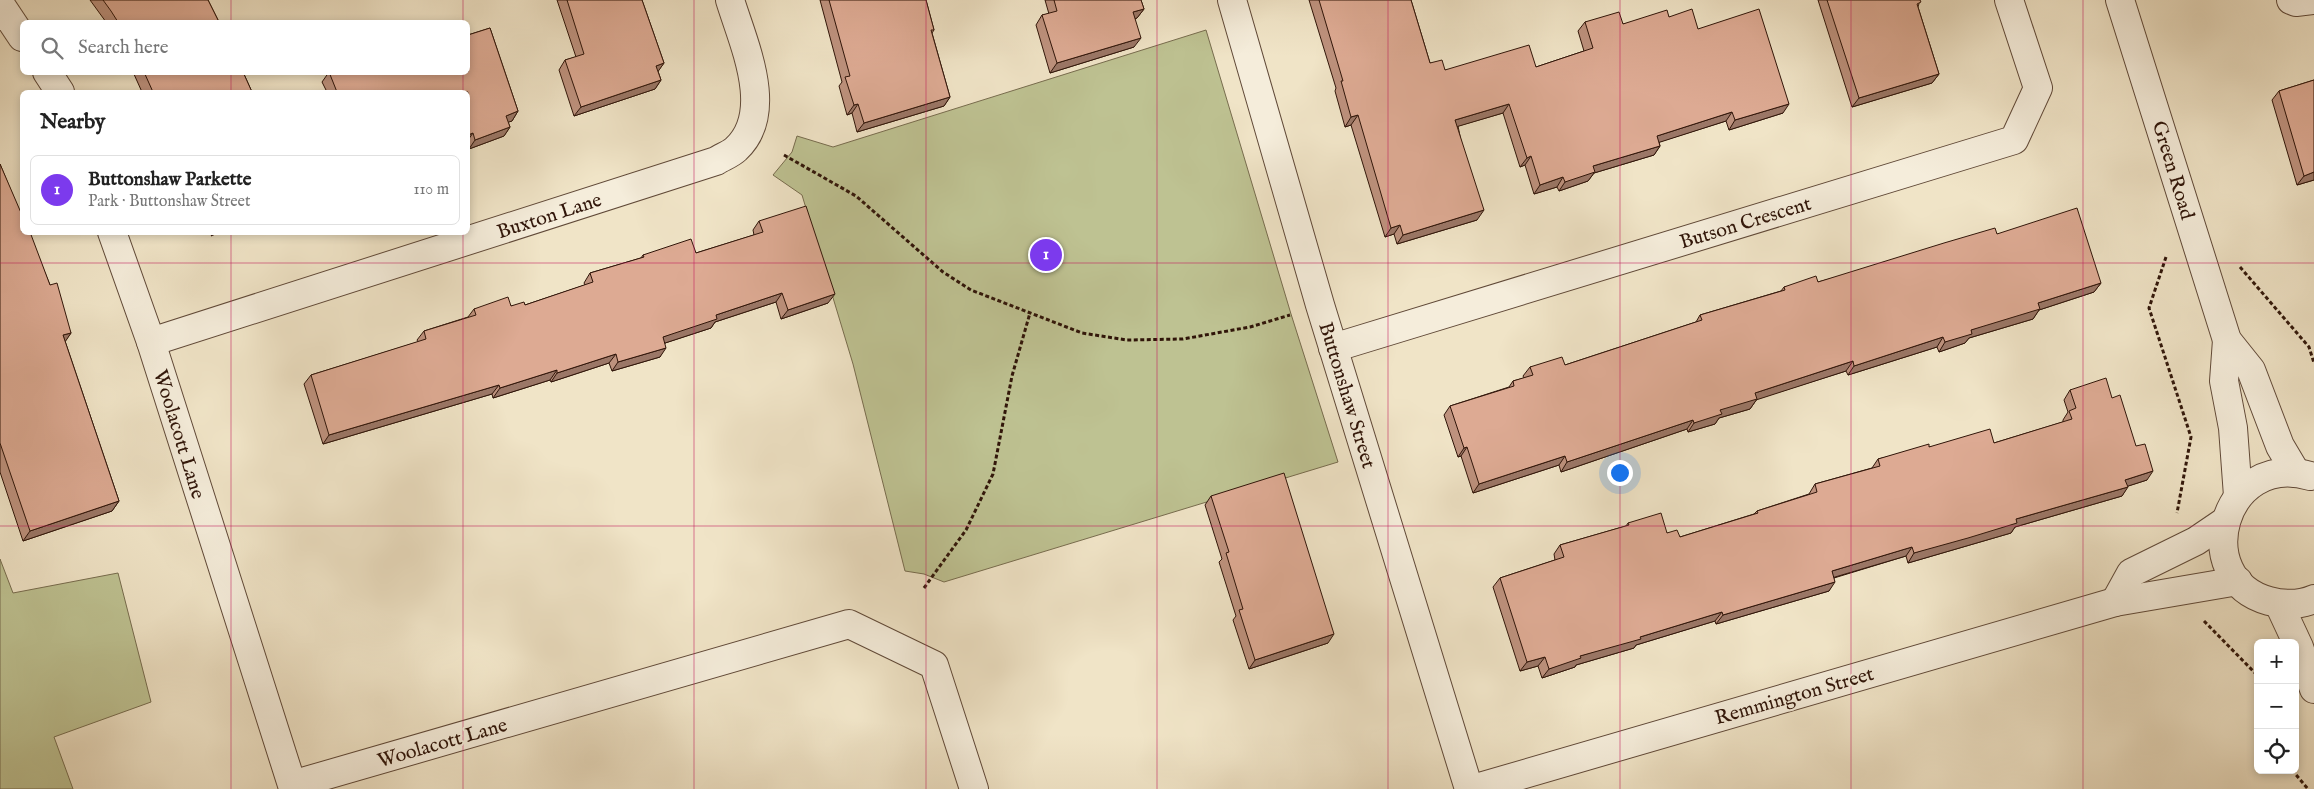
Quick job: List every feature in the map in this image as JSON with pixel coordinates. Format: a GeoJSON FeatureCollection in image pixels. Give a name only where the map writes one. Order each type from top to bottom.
{"type":"FeatureCollection","features":[{"type":"Feature","properties":{"kind":"street","name":"Buxton Lane"},"geometry":{"type":"LineString","coordinates":[[152,342],[716,161],[736,149],[749,131],[755,109],[754,81],[730,0]]}},
{"type":"Feature","properties":{"kind":"street","name":"Buttonshaw Street"},"geometry":{"type":"LineString","coordinates":[[1232,0],[1333,348],[1469,789]]}},
{"type":"Feature","properties":{"kind":"street","name":"Butson Crescent"},"geometry":{"type":"LineString","coordinates":[[1333,348],[2014,140],[2038,88],[2010,0]]}},
{"type":"Feature","properties":{"kind":"street","name":"Green Road"},"geometry":{"type":"LineString","coordinates":[[2120,0],[2227,340],[2251,370],[2280,446],[2305,476]]}},
{"type":"Feature","properties":{"kind":"street"},"geometry":{"type":"LineString","coordinates":[[2291,0],[2296,2],[2314,0]]}},
{"type":"Feature","properties":{"kind":"street"},"geometry":{"type":"LineString","coordinates":[[0,4],[20,34]]}},
{"type":"Feature","properties":{"kind":"street"},"geometry":{"type":"LineString","coordinates":[[49,75],[59,90]]}},
{"type":"Feature","properties":{"kind":"street","name":"Woolacott Lane"},"geometry":{"type":"LineString","coordinates":[[113,235],[152,342],[292,785],[848,624],[934,665],[974,789]]}},
{"type":"Feature","properties":{"kind":"street","name":"Green Road"},"geometry":{"type":"LineString","coordinates":[[2227,340],[2224,381],[2235,447],[2238,496]]}},
{"type":"Feature","properties":{"kind":"street"},"geometry":{"type":"LineString","coordinates":[[2115,602],[2131,573],[2196,541],[2224,522],[2238,496],[2253,484],[2270,475],[2305,476]]}},
{"type":"Feature","properties":{"kind":"street"},"geometry":{"type":"LineString","coordinates":[[2224,522],[2224,553],[2238,581],[2250,592],[2264,600],[2280,604],[2296,604],[2314,599]]}},
{"type":"Feature","properties":{"kind":"street","name":"Remmington Street"},"geometry":{"type":"LineString","coordinates":[[1473,789],[2115,602],[2238,581]]}},
{"type":"Feature","properties":{"kind":"street"},"geometry":{"type":"LineString","coordinates":[[2280,604],[2299,647],[2314,689]]}},
{"type":"Feature","properties":{"kind":"path"},"geometry":{"type":"LineString","coordinates":[[784,155],[856,196],[943,272],[971,290],[1082,333],[1127,340],[1182,339],[1250,327],[1290,314]]}},
{"type":"Feature","properties":{"kind":"path"},"geometry":{"type":"LineString","coordinates":[[2166,255],[2149,308],[2191,437],[2175,522]]}},
{"type":"Feature","properties":{"kind":"path"},"geometry":{"type":"LineString","coordinates":[[2234,260],[2309,347],[2314,363]]}},
{"type":"Feature","properties":{"kind":"path"},"geometry":{"type":"LineString","coordinates":[[924,588],[966,530],[993,474],[1012,376],[1030,313]]}},
{"type":"Feature","properties":{"kind":"path"},"geometry":{"type":"LineString","coordinates":[[2202,619],[2254,672]]}},
{"type":"Feature","properties":{"kind":"path"},"geometry":{"type":"LineString","coordinates":[[2295,774],[2308,789]]}},
{"type":"Feature","properties":{"kind":"green space"},"geometry":{"type":"Polygon","coordinates":[[[1206,30],[1291,314],[1338,462],[944,582],[924,574],[905,571],[853,364],[802,195],[773,175],[792,152],[797,136],[833,147],[1206,30]]]}},
{"type":"Feature","properties":{"kind":"green space"},"geometry":{"type":"Polygon","coordinates":[[[0,559],[13,593],[118,573],[151,702],[54,737],[73,789],[0,789],[0,559]]]}},
{"type":"Feature","properties":{"kind":"building"},"geometry":{"type":"Polygon","coordinates":[[[103,0],[208,0],[218,20],[117,20],[103,0]]]}},
{"type":"Feature","properties":{"kind":"building"},"geometry":{"type":"Polygon","coordinates":[[[567,0],[642,0],[664,63],[656,66],[661,80],[581,107],[565,60],[584,54],[567,0]]]}},
{"type":"Feature","properties":{"kind":"building"},"geometry":{"type":"Polygon","coordinates":[[[829,0],[926,0],[934,30],[931,30],[950,97],[864,123],[858,104],[854,105],[845,77],[850,76],[829,0]]]}},
{"type":"Feature","properties":{"kind":"building"},"geometry":{"type":"Polygon","coordinates":[[[1054,0],[1141,0],[1144,9],[1133,12],[1141,38],[1057,63],[1042,15],[1057,11],[1054,0]]]}},
{"type":"Feature","properties":{"kind":"building"},"geometry":{"type":"Polygon","coordinates":[[[1319,0],[1411,0],[1430,63],[1442,60],[1445,70],[1529,45],[1536,67],[1593,48],[1585,22],[1619,12],[1623,24],[1667,10],[1669,17],[1692,9],[1698,29],[1759,9],[1789,104],[1735,120],[1732,112],[1657,136],[1660,146],[1593,166],[1595,172],[1565,182],[1563,177],[1540,185],[1531,156],[1527,158],[1509,104],[1455,120],[1484,210],[1403,235],[1400,225],[1391,228],[1358,115],[1351,117],[1341,81],[1343,81],[1319,0]]]}},
{"type":"Feature","properties":{"kind":"building"},"geometry":{"type":"Polygon","coordinates":[[[1827,0],[1920,0],[1921,2],[1917,4],[1939,74],[1859,98],[1827,0]]]}},
{"type":"Feature","properties":{"kind":"building"},"geometry":{"type":"Polygon","coordinates":[[[490,28],[518,111],[506,116],[510,127],[475,140],[473,133],[470,134],[470,90],[336,90],[330,75],[470,75],[470,34],[490,28]]]}},
{"type":"Feature","properties":{"kind":"building"},"geometry":{"type":"Polygon","coordinates":[[[145,75],[244,75],[251,90],[152,90],[145,75]]]}},
{"type":"Feature","properties":{"kind":"building"},"geometry":{"type":"Polygon","coordinates":[[[2314,80],[2314,172],[2304,176],[2279,91],[2314,80]]]}},
{"type":"Feature","properties":{"kind":"building"},"geometry":{"type":"Polygon","coordinates":[[[0,164],[20,210],[20,235],[31,235],[50,285],[57,283],[71,333],[63,335],[119,501],[30,531],[0,443],[0,164]]]}},
{"type":"Feature","properties":{"kind":"building"},"geometry":{"type":"Polygon","coordinates":[[[806,206],[835,294],[788,310],[782,293],[716,315],[717,319],[663,337],[666,348],[618,362],[616,354],[557,373],[557,370],[500,388],[499,385],[329,435],[311,375],[426,339],[424,331],[476,315],[474,309],[508,297],[511,306],[524,302],[525,305],[593,282],[590,273],[644,257],[643,255],[691,239],[696,253],[763,232],[759,221],[806,206]]]}},
{"type":"Feature","properties":{"kind":"building"},"geometry":{"type":"Polygon","coordinates":[[[2077,208],[2101,283],[2038,303],[2040,309],[1971,330],[1972,334],[1945,342],[1943,337],[1854,366],[1853,361],[1755,393],[1757,399],[1720,410],[1722,414],[1694,423],[1693,420],[1567,462],[1565,456],[1479,484],[1467,447],[1464,448],[1450,406],[1514,386],[1513,381],[1533,375],[1530,367],[1562,357],[1565,365],[1702,320],[1700,315],[1785,290],[1784,287],[1816,276],[1818,282],[1995,228],[1997,234],[2077,208]]]}},
{"type":"Feature","properties":{"kind":"building"},"geometry":{"type":"Polygon","coordinates":[[[2106,378],[2112,398],[2120,395],[2136,446],[2145,444],[2153,471],[2125,480],[2128,487],[2016,519],[2017,523],[1968,538],[1914,553],[1912,547],[1832,571],[1835,582],[1723,615],[1722,612],[1640,637],[1641,639],[1580,656],[1581,658],[1549,669],[1545,657],[1527,662],[1500,578],[1564,557],[1560,545],[1629,525],[1628,523],[1661,513],[1667,533],[1677,530],[1680,537],[1758,513],[1757,511],[1817,492],[1815,484],[1880,466],[1878,459],[1929,444],[1929,447],[1990,429],[1994,443],[2072,419],[2069,411],[2076,408],[2070,390],[2106,378]]]}},
{"type":"Feature","properties":{"kind":"building"},"geometry":{"type":"Polygon","coordinates":[[[1284,473],[1334,634],[1255,660],[1239,610],[1243,609],[1226,553],[1229,552],[1211,496],[1284,473]]]}},
{"type":"Feature","properties":{"kind":"place","name":"Buttonshaw Parkette"},"geometry":{"type":"Point","coordinates":[1046,255]}}]}
